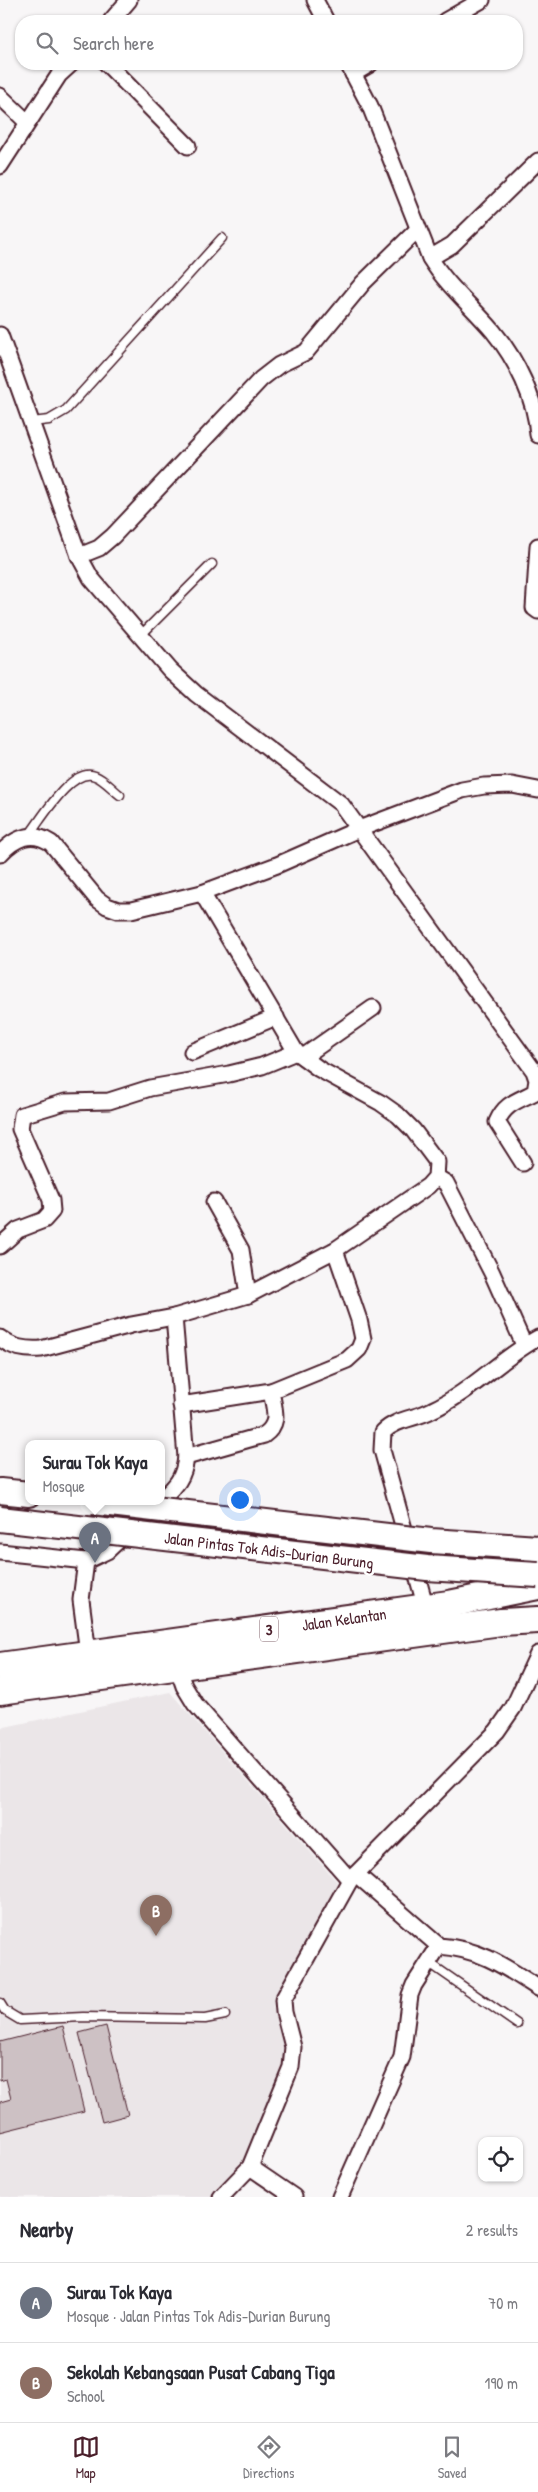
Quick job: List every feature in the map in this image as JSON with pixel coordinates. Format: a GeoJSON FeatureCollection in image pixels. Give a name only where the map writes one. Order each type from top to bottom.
{"type":"FeatureCollection","features":[{"type":"Feature","properties":{"kind":"highway","name":"Jalan Kelantan"},"geometry":{"type":"LineString","coordinates":[[0,1666],[426,1608],[538,1586]]}},
{"type":"Feature","properties":{"kind":"highway","name":"Jalan Kelantan"},"geometry":{"type":"LineString","coordinates":[[0,1691],[501,1622],[538,1620]]}},
{"type":"Feature","properties":{"kind":"main road"},"geometry":{"type":"LineString","coordinates":[[0,1491],[25,1494]]}},
{"type":"Feature","properties":{"kind":"main road","name":"Jalan Pintas Tok Adis-Durian Burung"},"geometry":{"type":"LineString","coordinates":[[119,1505],[431,1541],[538,1548]]}},
{"type":"Feature","properties":{"kind":"main road","name":"Jalan Pintas Tok Adis-Durian Burung"},"geometry":{"type":"LineString","coordinates":[[0,1519],[427,1568],[538,1575]]}},
{"type":"Feature","properties":{"kind":"street"},"geometry":{"type":"LineString","coordinates":[[116,15],[129,0]]}},
{"type":"Feature","properties":{"kind":"street"},"geometry":{"type":"LineString","coordinates":[[315,0],[323,15]]}},
{"type":"Feature","properties":{"kind":"street"},"geometry":{"type":"LineString","coordinates":[[456,15],[482,0]]}},
{"type":"Feature","properties":{"kind":"street"},"geometry":{"type":"LineString","coordinates":[[0,166],[59,75],[64,70]]}},
{"type":"Feature","properties":{"kind":"street"},"geometry":{"type":"LineString","coordinates":[[113,70],[188,146]]}},
{"type":"Feature","properties":{"kind":"street"},"geometry":{"type":"LineString","coordinates":[[351,70],[377,122],[430,258],[448,284],[494,332],[512,360],[535,411],[538,435]]}},
{"type":"Feature","properties":{"kind":"street"},"geometry":{"type":"LineString","coordinates":[[0,96],[28,122]]}},
{"type":"Feature","properties":{"kind":"street"},"geometry":{"type":"LineString","coordinates":[[430,258],[452,245],[538,161]]}},
{"type":"Feature","properties":{"kind":"street"},"geometry":{"type":"LineString","coordinates":[[79,556],[99,548],[113,536],[261,379],[279,365],[306,352],[363,284],[418,229]]}},
{"type":"Feature","properties":{"kind":"street"},"geometry":{"type":"LineString","coordinates":[[0,335],[79,556],[91,578],[170,670],[196,694],[341,804],[534,1071],[537,1080],[535,1092],[509,1104],[502,1111],[497,1122],[523,1163]]}},
{"type":"Feature","properties":{"kind":"street"},"geometry":{"type":"LineString","coordinates":[[538,546],[534,608],[538,611]]}},
{"type":"Feature","properties":{"kind":"street"},"geometry":{"type":"LineString","coordinates":[[0,854],[17,839],[30,835],[41,836],[50,843],[97,899],[107,906],[118,910],[131,910],[202,893],[277,865],[359,829],[462,790],[484,786],[512,785],[538,790]]}},
{"type":"Feature","properties":{"kind":"street"},"geometry":{"type":"LineString","coordinates":[[0,1338],[14,1347],[27,1350],[41,1349],[131,1325],[174,1317],[248,1295],[335,1250],[428,1186],[436,1177],[437,1162],[413,1130],[398,1115],[381,1103],[319,1069],[300,1054],[202,893]]}},
{"type":"Feature","properties":{"kind":"street"},"geometry":{"type":"LineString","coordinates":[[0,1246],[18,1230],[44,1220],[52,1211],[51,1200],[20,1129],[22,1115],[65,1102],[108,1101],[150,1088],[262,1066],[300,1054],[373,1008]]}},
{"type":"Feature","properties":{"kind":"street"},"geometry":{"type":"LineString","coordinates":[[192,1052],[276,1017]]}},
{"type":"Feature","properties":{"kind":"street"},"geometry":{"type":"LineString","coordinates":[[436,1177],[446,1183],[492,1273],[524,1345]]}},
{"type":"Feature","properties":{"kind":"street"},"geometry":{"type":"LineString","coordinates":[[214,1202],[241,1250],[248,1295]]}},
{"type":"Feature","properties":{"kind":"street"},"geometry":{"type":"LineString","coordinates":[[181,1405],[271,1391],[347,1360],[359,1349],[363,1339],[359,1320],[335,1250]]}},
{"type":"Feature","properties":{"kind":"street"},"geometry":{"type":"LineString","coordinates":[[165,1497],[179,1484],[184,1472],[186,1457],[174,1317]]}},
{"type":"Feature","properties":{"kind":"street"},"geometry":{"type":"LineString","coordinates":[[426,1608],[382,1450],[383,1432],[397,1422],[431,1411],[451,1400],[524,1345],[538,1338]]}},
{"type":"Feature","properties":{"kind":"street"},"geometry":{"type":"LineString","coordinates":[[186,1457],[264,1435],[273,1429],[276,1421],[271,1391]]}},
{"type":"Feature","properties":{"kind":"street"},"geometry":{"type":"LineString","coordinates":[[0,1552],[86,1561],[107,1551],[157,1505]]}},
{"type":"Feature","properties":{"kind":"street"},"geometry":{"type":"LineString","coordinates":[[86,1561],[81,1600],[88,1654]]}},
{"type":"Feature","properties":{"kind":"street"},"geometry":{"type":"LineString","coordinates":[[221,2197],[250,2166],[291,2067],[293,2047],[284,2012],[283,2000],[353,1877],[497,1731],[513,1708],[538,1654]]}},
{"type":"Feature","properties":{"kind":"street"},"geometry":{"type":"LineString","coordinates":[[177,1666],[184,1686],[195,1704],[353,1877],[439,1946],[455,1947],[484,1955],[538,1988]]}},
{"type":"Feature","properties":{"kind":"street"},"geometry":{"type":"LineString","coordinates":[[340,2197],[402,2057],[410,1995],[439,1946]]}},
{"type":"Feature","properties":{"kind":"street"},"geometry":{"type":"LineString","coordinates":[[250,2166],[294,2197]]}},
{"type":"Feature","properties":{"kind":"lane"},"geometry":{"type":"LineString","coordinates":[[32,422],[48,420],[66,410],[222,238]]}},
{"type":"Feature","properties":{"kind":"lane"},"geometry":{"type":"LineString","coordinates":[[140,636],[212,564]]}},
{"type":"Feature","properties":{"kind":"lane"},"geometry":{"type":"LineString","coordinates":[[30,835],[60,793],[70,782],[84,775],[95,775],[120,795]]}},
{"type":"Feature","properties":{"kind":"lane"},"geometry":{"type":"LineString","coordinates":[[428,1962],[517,2024]]}},
{"type":"Feature","properties":{"kind":"lane"},"geometry":{"type":"LineString","coordinates":[[0,2003],[5,2011],[20,2020],[82,2017],[205,2019],[225,2015]]}},
{"type":"Feature","properties":{"kind":"shaded area"},"geometry":{"type":"Polygon","coordinates":[[[170,1692],[337,1882],[286,1989],[273,2006],[287,2063],[248,2166],[215,2197],[0,2197],[0,1728],[170,1692]]]}},
{"type":"Feature","properties":{"kind":"building"},"geometry":{"type":"Polygon","coordinates":[[[63,2026],[84,2111],[0,2132],[0,2102],[11,2099],[6,2079],[0,2081],[0,2042],[63,2026]]]}},
{"type":"Feature","properties":{"kind":"building"},"geometry":{"type":"Polygon","coordinates":[[[106,2026],[128,2115],[102,2122],[79,2033],[106,2026]]]}},
{"type":"Feature","properties":{"kind":"place","name":"Surau Tok Kaya"},"geometry":{"type":"Point","coordinates":[95,1563]}},
{"type":"Feature","properties":{"kind":"place","name":"Sekolah Kebangsaan Pusat Cabang Tiga"},"geometry":{"type":"Point","coordinates":[156,1936]}}]}
